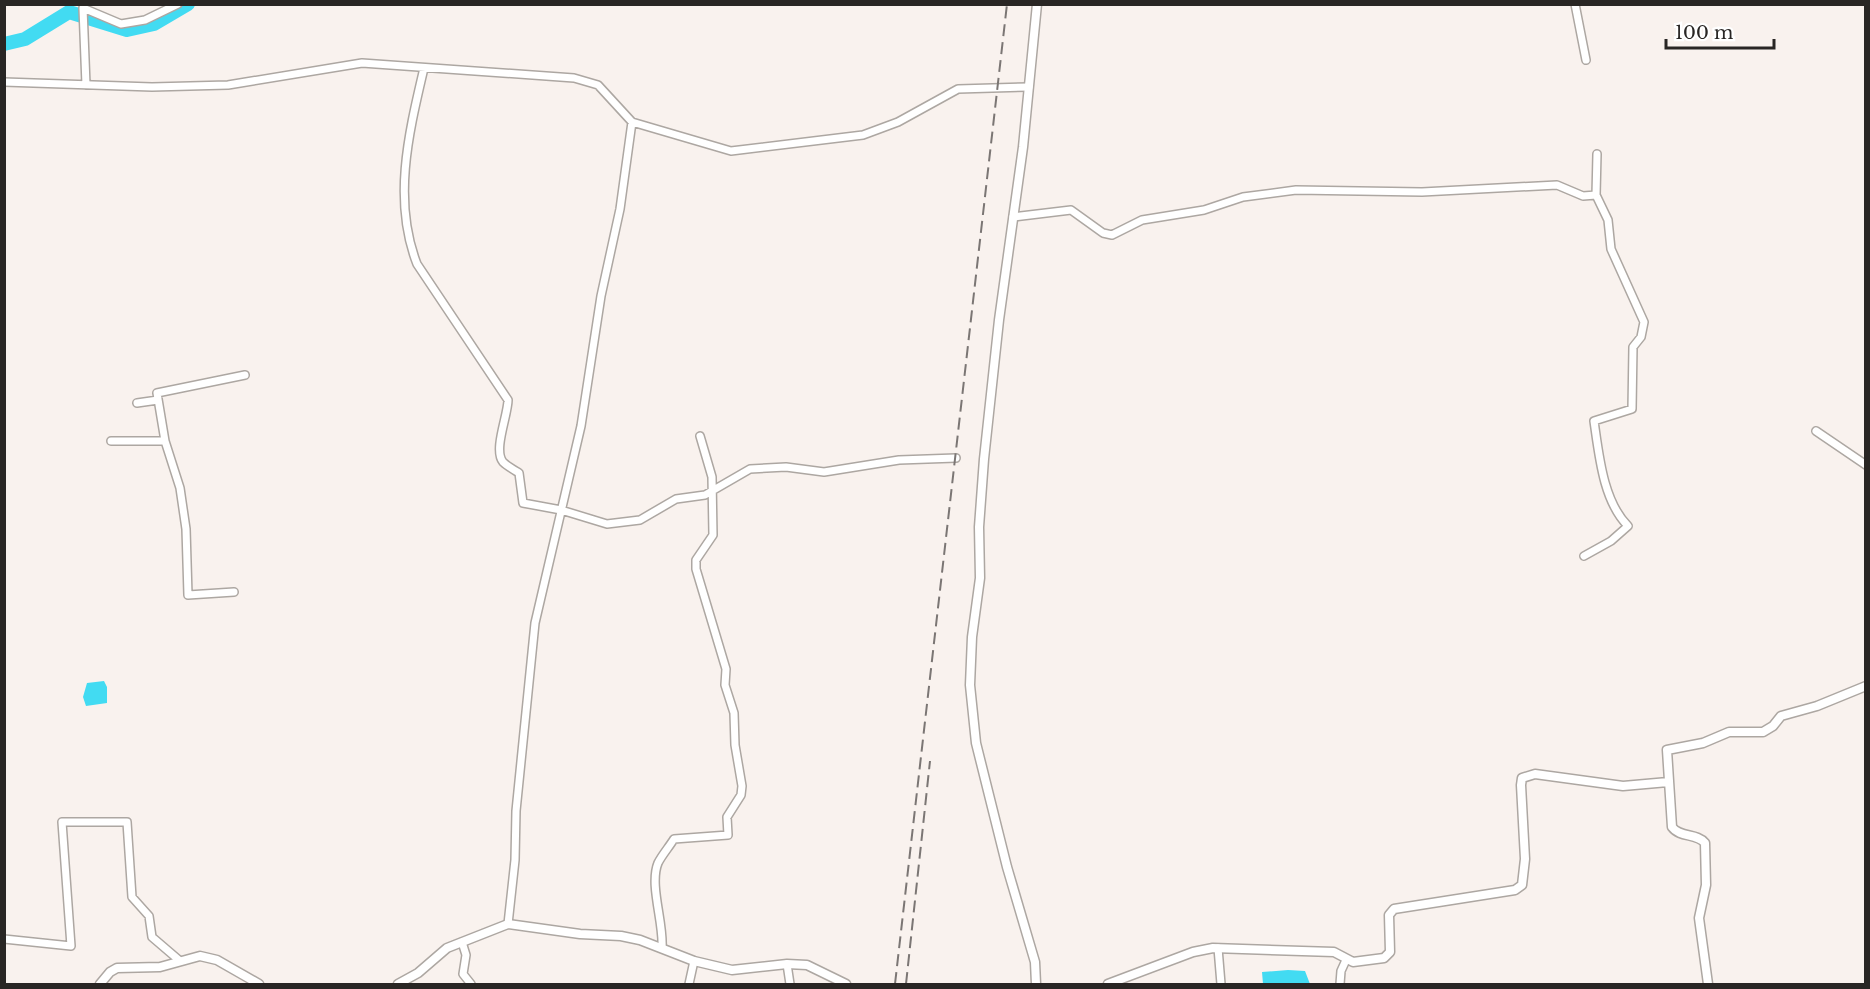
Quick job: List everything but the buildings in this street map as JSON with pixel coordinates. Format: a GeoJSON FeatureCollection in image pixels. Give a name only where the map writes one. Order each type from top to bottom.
{"type":"FeatureCollection","features":[{"type":"Feature","properties":{"kind":"street"},"geometry":{"type":"LineString","coordinates":[[86,85],[83,8],[121,24],[145,20],[178,4]]}},
{"type":"Feature","properties":{"kind":"street"},"geometry":{"type":"LineString","coordinates":[[1036,984],[1035,962],[1007,867],[976,743],[970,685],[972,637],[981,578],[979,527],[984,459],[1037,4]]}},
{"type":"Feature","properties":{"kind":"street"},"geometry":{"type":"LineString","coordinates":[[1575,4],[1586,60]]}},
{"type":"Feature","properties":{"kind":"street"},"geometry":{"type":"LineString","coordinates":[[4,82],[152,87],[228,85],[362,63],[585,80],[598,85],[632,122],[683,135],[722,149],[757,149],[863,135],[898,122],[958,89],[1029,87]]}},
{"type":"Feature","properties":{"kind":"street"},"geometry":{"type":"LineString","coordinates":[[424,68],[406,147],[404,205],[412,251],[417,264],[508,400],[508,410],[502,428],[500,457],[519,473],[523,503],[561,510],[607,524],[640,520],[676,499],[705,495],[750,469],[786,467],[824,472],[899,460],[956,458]]}},
{"type":"Feature","properties":{"kind":"street"},"geometry":{"type":"LineString","coordinates":[[508,924],[517,800],[535,623],[581,426],[601,296],[620,209],[632,122]]}},
{"type":"Feature","properties":{"kind":"street"},"geometry":{"type":"LineString","coordinates":[[1584,556],[1611,541],[1628,526],[1618,516],[1606,484],[1594,421],[1632,409],[1633,347],[1641,337],[1644,322],[1611,249],[1608,220],[1596,195],[1597,154]]}},
{"type":"Feature","properties":{"kind":"street"},"geometry":{"type":"LineString","coordinates":[[1013,217],[1071,210],[1103,233],[1112,235],[1142,220],[1204,210],[1243,197],[1296,190],[1422,192],[1557,185],[1583,196],[1596,195]]}},
{"type":"Feature","properties":{"kind":"street"},"geometry":{"type":"LineString","coordinates":[[234,592],[188,595],[186,529],[180,488],[165,441],[157,393],[245,375]]}},
{"type":"Feature","properties":{"kind":"street"},"geometry":{"type":"LineString","coordinates":[[137,403],[158,400]]}},
{"type":"Feature","properties":{"kind":"street"},"geometry":{"type":"LineString","coordinates":[[1815,432],[1866,465]]}},
{"type":"Feature","properties":{"kind":"street"},"geometry":{"type":"LineString","coordinates":[[662,948],[663,935],[656,890],[657,865],[674,839],[728,835],[727,816],[741,795],[742,786],[735,745],[734,713],[725,685],[726,669],[696,569],[696,560],[713,535],[713,490],[700,436]]}},
{"type":"Feature","properties":{"kind":"street"},"geometry":{"type":"LineString","coordinates":[[111,441],[165,441]]}},
{"type":"Feature","properties":{"kind":"street"},"geometry":{"type":"LineString","coordinates":[[1708,984],[1699,918],[1706,885],[1705,843],[1701,838],[1673,830],[1666,752],[1668,749],[1702,742],[1729,732],[1763,732],[1773,726],[1781,716],[1818,706],[1866,686]]}},
{"type":"Feature","properties":{"kind":"street"},"geometry":{"type":"LineString","coordinates":[[1108,984],[1193,952],[1218,948],[1334,952],[1346,960],[1377,960],[1388,955],[1391,942],[1389,915],[1399,907],[1519,888],[1526,859],[1521,785],[1522,778],[1526,775],[1535,774],[1623,786],[1668,782]]}},
{"type":"Feature","properties":{"kind":"street"},"geometry":{"type":"LineString","coordinates":[[4,939],[71,946],[62,822],[127,822],[132,897],[149,916],[152,937],[180,961]]}},
{"type":"Feature","properties":{"kind":"street"},"geometry":{"type":"LineString","coordinates":[[398,984],[418,973],[440,953],[508,924],[580,934],[621,936],[662,948],[694,961],[732,970],[787,964],[816,968],[846,984]]}},
{"type":"Feature","properties":{"kind":"street"},"geometry":{"type":"LineString","coordinates":[[462,942],[466,955],[463,974],[471,984]]}},
{"type":"Feature","properties":{"kind":"street"},"geometry":{"type":"LineString","coordinates":[[1218,948],[1221,984]]}},
{"type":"Feature","properties":{"kind":"street"},"geometry":{"type":"LineString","coordinates":[[100,984],[110,972],[117,968],[160,967],[206,956],[259,984]]}},
{"type":"Feature","properties":{"kind":"street"},"geometry":{"type":"LineString","coordinates":[[1340,984],[1341,971],[1346,960]]}},
{"type":"Feature","properties":{"kind":"street"},"geometry":{"type":"LineString","coordinates":[[689,984],[694,961]]}},
{"type":"Feature","properties":{"kind":"street"},"geometry":{"type":"LineString","coordinates":[[787,964],[790,984]]}},
{"type":"Feature","properties":{"kind":"water"},"geometry":{"type":"Polygon","coordinates":[[[104,681],[107,687],[107,703],[86,706],[83,697],[87,683],[104,681]]]}},
{"type":"Feature","properties":{"kind":"water"},"geometry":{"type":"Polygon","coordinates":[[[1305,971],[1310,984],[1263,984],[1262,972],[1305,971]]]}},
{"type":"Feature","properties":{"kind":"waterway"},"geometry":{"type":"LineString","coordinates":[[4,44],[25,39],[69,12],[127,30],[154,24],[188,4]]}},
{"type":"Feature","properties":{"kind":"waterway"},"geometry":{"type":"LineString","coordinates":[[4,44],[25,39],[69,12],[127,30],[154,24],[188,4]]}},
{"type":"Feature","properties":{"kind":"railway"},"geometry":{"type":"LineString","coordinates":[[895,984],[1007,4]]}},
{"type":"Feature","properties":{"kind":"railway"},"geometry":{"type":"LineString","coordinates":[[906,984],[930,761]]}}]}
